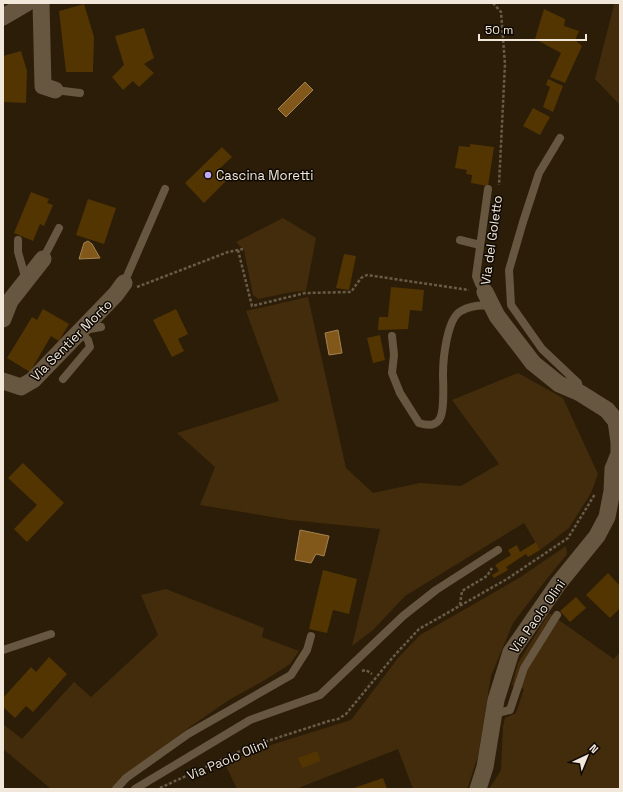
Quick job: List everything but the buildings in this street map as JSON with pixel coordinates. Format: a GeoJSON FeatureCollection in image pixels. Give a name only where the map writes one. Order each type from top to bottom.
{"type":"FeatureCollection","features":[{"type":"Feature","properties":{"kind":"street"},"geometry":{"type":"LineString","coordinates":[[3,17],[27,3]]}},
{"type":"Feature","properties":{"kind":"street"},"geometry":{"type":"LineString","coordinates":[[41,3],[43,86],[56,90]]}},
{"type":"Feature","properties":{"kind":"street"},"geometry":{"type":"LineString","coordinates":[[3,319],[10,301],[44,259]]}},
{"type":"Feature","properties":{"kind":"street","name":"Via Sentier Morto"},"geometry":{"type":"LineString","coordinates":[[3,381],[21,387],[33,380],[120,289]]}},
{"type":"Feature","properties":{"kind":"street"},"geometry":{"type":"LineString","coordinates":[[488,299],[497,316],[533,363],[559,384],[580,393],[607,410],[618,419],[619,446]]}},
{"type":"Feature","properties":{"kind":"street","name":"Via Paolo Olini"},"geometry":{"type":"LineString","coordinates":[[478,789],[485,767],[496,700],[511,652],[558,584],[597,536],[607,517],[612,491],[613,469],[619,446]]}},
{"type":"Feature","properties":{"kind":"lane"},"geometry":{"type":"LineString","coordinates":[[56,90],[80,93]]}},
{"type":"Feature","properties":{"kind":"lane"},"geometry":{"type":"LineString","coordinates":[[560,138],[539,173],[508,270],[511,305],[542,349],[578,383],[580,393]]}},
{"type":"Feature","properties":{"kind":"lane"},"geometry":{"type":"LineString","coordinates":[[120,289],[165,189]]}},
{"type":"Feature","properties":{"kind":"lane"},"geometry":{"type":"LineString","coordinates":[[392,336],[394,355],[392,373],[400,393],[419,423],[427,425],[433,424],[439,420],[443,407],[444,357],[453,319],[460,311],[488,299],[476,276],[488,189]]}},
{"type":"Feature","properties":{"kind":"lane"},"geometry":{"type":"LineString","coordinates":[[44,259],[59,228]]}},
{"type":"Feature","properties":{"kind":"lane"},"geometry":{"type":"LineString","coordinates":[[18,240],[18,252],[26,281]]}},
{"type":"Feature","properties":{"kind":"lane"},"geometry":{"type":"LineString","coordinates":[[460,240],[480,245]]}},
{"type":"Feature","properties":{"kind":"lane"},"geometry":{"type":"LineString","coordinates":[[79,331],[101,327]]}},
{"type":"Feature","properties":{"kind":"lane"},"geometry":{"type":"LineString","coordinates":[[63,379],[90,348],[88,340],[79,331]]}},
{"type":"Feature","properties":{"kind":"lane"},"geometry":{"type":"LineString","coordinates":[[134,789],[250,720],[320,695],[403,616],[436,590],[498,550]]}},
{"type":"Feature","properties":{"kind":"lane"},"geometry":{"type":"LineString","coordinates":[[494,714],[510,710],[524,668],[557,615]]}},
{"type":"Feature","properties":{"kind":"lane"},"geometry":{"type":"LineString","coordinates":[[3,650],[51,634]]}},
{"type":"Feature","properties":{"kind":"lane"},"geometry":{"type":"LineString","coordinates":[[116,789],[126,778],[188,734],[291,675],[307,650],[311,636]]}},
{"type":"Feature","properties":{"kind":"path","name":"Via del Goletto"},"geometry":{"type":"LineString","coordinates":[[493,3],[502,12],[505,64],[498,187]]}},
{"type":"Feature","properties":{"kind":"path","name":"Via Sentier Morto"},"geometry":{"type":"LineString","coordinates":[[120,289],[243,249]]}},
{"type":"Feature","properties":{"kind":"path"},"geometry":{"type":"LineString","coordinates":[[238,250],[252,306],[305,293],[351,292],[361,278],[367,275],[488,299]]}},
{"type":"Feature","properties":{"kind":"path"},"geometry":{"type":"LineString","coordinates":[[460,606],[507,579],[568,538],[598,491]]}},
{"type":"Feature","properties":{"kind":"path"},"geometry":{"type":"LineString","coordinates":[[460,606],[462,591],[487,576],[493,568]]}},
{"type":"Feature","properties":{"kind":"path","name":"Via Paolo Olini"},"geometry":{"type":"LineString","coordinates":[[159,789],[249,747],[338,719],[346,714],[393,657],[419,629],[460,606]]}},
{"type":"Feature","properties":{"kind":"shaded area"},"geometry":{"type":"Polygon","coordinates":[[[612,3],[620,3],[620,105],[595,79],[614,5],[612,3]]]}},
{"type":"Feature","properties":{"kind":"shaded area"},"geometry":{"type":"Polygon","coordinates":[[[305,82],[313,90],[286,117],[278,109],[305,82]]]}},
{"type":"Feature","properties":{"kind":"shaded area"},"geometry":{"type":"Polygon","coordinates":[[[283,218],[316,238],[306,291],[292,292],[258,299],[253,295],[244,250],[236,242],[283,218]]]}},
{"type":"Feature","properties":{"kind":"shaded area"},"geometry":{"type":"Polygon","coordinates":[[[88,241],[92,244],[100,258],[79,259],[84,243],[88,241]]]}},
{"type":"Feature","properties":{"kind":"shaded area"},"geometry":{"type":"Polygon","coordinates":[[[308,297],[346,468],[373,493],[420,483],[461,486],[499,464],[452,400],[518,373],[563,398],[598,474],[591,493],[569,528],[540,550],[524,523],[405,596],[373,630],[352,646],[380,529],[290,520],[200,505],[215,467],[177,433],[279,401],[246,311],[308,297]]]}},
{"type":"Feature","properties":{"kind":"shaded area"},"geometry":{"type":"Polygon","coordinates":[[[338,330],[342,353],[329,355],[325,333],[338,330]]]}},
{"type":"Feature","properties":{"kind":"shaded area"},"geometry":{"type":"Polygon","coordinates":[[[300,530],[329,536],[324,556],[316,554],[311,563],[295,560],[300,530]]]}},
{"type":"Feature","properties":{"kind":"shaded area"},"geometry":{"type":"Polygon","coordinates":[[[566,546],[567,554],[513,623],[491,676],[478,756],[467,789],[413,789],[398,749],[296,789],[237,789],[225,764],[252,751],[351,720],[398,658],[420,635],[519,578],[566,546]]]}},
{"type":"Feature","properties":{"kind":"shaded area"},"geometry":{"type":"Polygon","coordinates":[[[166,589],[264,628],[262,637],[299,651],[290,664],[229,700],[187,729],[128,774],[112,789],[51,789],[3,749],[3,724],[22,739],[74,682],[91,697],[158,635],[141,595],[166,589]]]}},
{"type":"Feature","properties":{"kind":"shaded area"},"geometry":{"type":"Polygon","coordinates":[[[549,613],[614,659],[620,652],[620,789],[489,789],[501,770],[503,727],[505,718],[516,713],[524,689],[512,685],[518,663],[549,613]]]}},
{"type":"Feature","properties":{"kind":"place","name":"Cascina Moretti"},"geometry":{"type":"Point","coordinates":[208,175]}}]}
